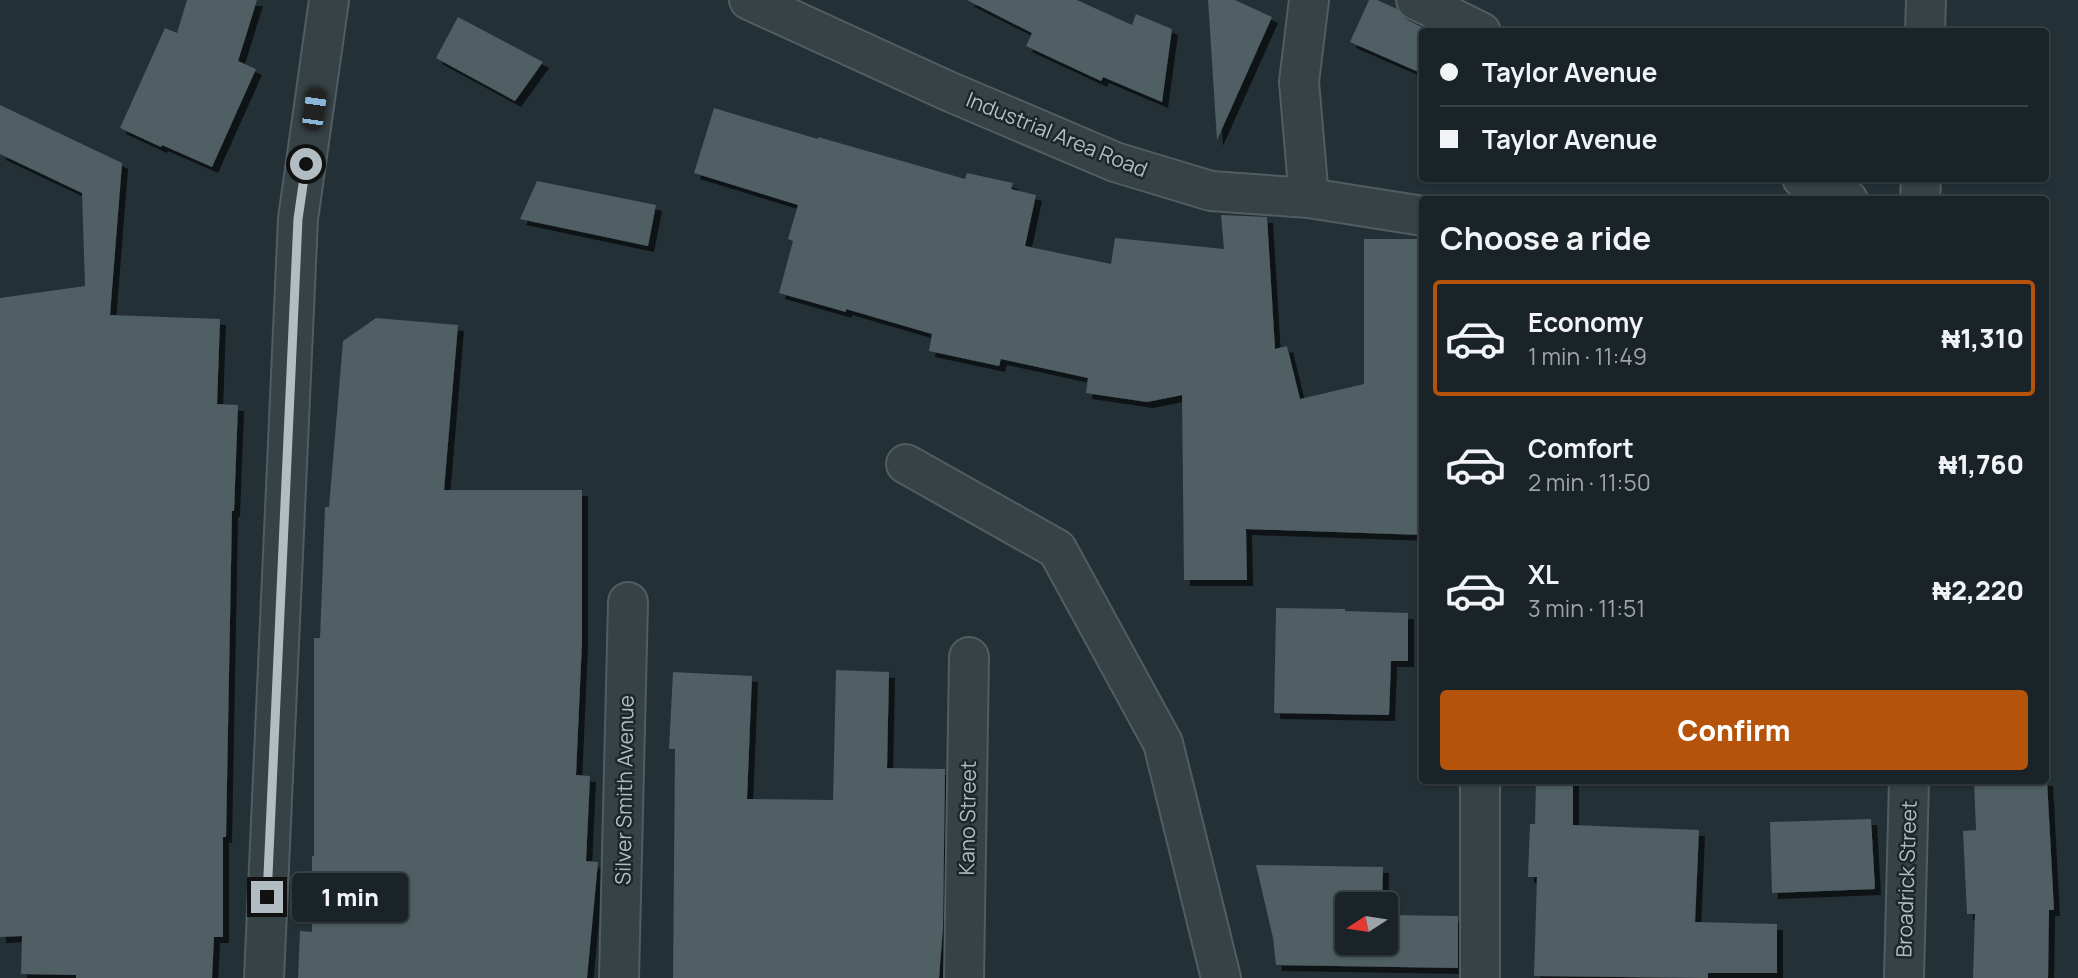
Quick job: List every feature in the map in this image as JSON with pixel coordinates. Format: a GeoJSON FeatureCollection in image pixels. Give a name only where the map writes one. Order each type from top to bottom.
{"type":"FeatureCollection","features":[{"type":"Feature","properties":{"kind":"street"},"geometry":{"type":"LineString","coordinates":[[264,978],[298,219],[330,0]]}},
{"type":"Feature","properties":{"kind":"street","name":"Industrial Area Road"},"geometry":{"type":"LineString","coordinates":[[750,0],[948,91],[1115,162],[1211,191],[1309,198],[1419,215]]}},
{"type":"Feature","properties":{"kind":"street"},"geometry":{"type":"LineString","coordinates":[[1309,0],[1299,82],[1309,198]]}},
{"type":"Feature","properties":{"kind":"street"},"geometry":{"type":"LineString","coordinates":[[1416,0],[1473,28]]}},
{"type":"Feature","properties":{"kind":"street"},"geometry":{"type":"LineString","coordinates":[[1925,28],[1926,0]]}},
{"type":"Feature","properties":{"kind":"street"},"geometry":{"type":"LineString","coordinates":[[1810,182],[1840,196]]}},
{"type":"Feature","properties":{"kind":"street"},"geometry":{"type":"LineString","coordinates":[[906,464],[1057,550],[1163,743],[1221,978]]}},
{"type":"Feature","properties":{"kind":"street","name":"Silver Smith Avenue"},"geometry":{"type":"LineString","coordinates":[[620,978],[628,602]]}},
{"type":"Feature","properties":{"kind":"street","name":"Kano Street"},"geometry":{"type":"LineString","coordinates":[[964,978],[969,657]]}},
{"type":"Feature","properties":{"kind":"street"},"geometry":{"type":"LineString","coordinates":[[1479,978],[1480,784]]}},
{"type":"Feature","properties":{"kind":"street","name":"Broadrick Street"},"geometry":{"type":"LineString","coordinates":[[1904,978],[1909,784]]}},
{"type":"Feature","properties":{"kind":"building"},"geometry":{"type":"Polygon","coordinates":[[[187,0],[257,0],[238,61],[256,69],[212,167],[120,128],[165,28],[177,33],[187,0]]]}},
{"type":"Feature","properties":{"kind":"building"},"geometry":{"type":"Polygon","coordinates":[[[967,0],[1077,0],[1132,25],[1136,14],[1172,29],[1162,102],[1103,77],[1101,81],[1026,46],[1032,33],[967,0]]]}},
{"type":"Feature","properties":{"kind":"building"},"geometry":{"type":"Polygon","coordinates":[[[1208,0],[1235,0],[1272,17],[1217,140],[1208,0]]]}},
{"type":"Feature","properties":{"kind":"building"},"geometry":{"type":"Polygon","coordinates":[[[1369,0],[1377,0],[1397,9],[1406,19],[1423,28],[1419,28],[1419,72],[1350,42],[1369,0]]]}},
{"type":"Feature","properties":{"kind":"building"},"geometry":{"type":"Polygon","coordinates":[[[458,17],[543,62],[515,101],[436,58],[458,17]]]}},
{"type":"Feature","properties":{"kind":"building"},"geometry":{"type":"Polygon","coordinates":[[[0,105],[122,163],[110,315],[220,319],[217,404],[238,405],[232,511],[226,837],[223,837],[223,937],[214,937],[212,978],[76,978],[76,975],[21,974],[22,936],[0,937],[0,298],[85,286],[82,193],[0,154],[0,105]]]}},
{"type":"Feature","properties":{"kind":"building"},"geometry":{"type":"Polygon","coordinates":[[[714,108],[965,179],[967,173],[1013,183],[1011,189],[1036,195],[1025,246],[1111,264],[1115,238],[1224,249],[1221,215],[1267,217],[1275,349],[1287,346],[1300,399],[1364,384],[1364,239],[1419,239],[1419,535],[1246,529],[1247,580],[1184,580],[1182,395],[1147,402],[1086,393],[1088,378],[1001,359],[999,366],[929,351],[932,334],[779,293],[793,241],[788,239],[798,205],[694,173],[714,108]]]}},
{"type":"Feature","properties":{"kind":"building"},"geometry":{"type":"Polygon","coordinates":[[[537,181],[656,205],[648,246],[520,219],[537,181]]]}},
{"type":"Feature","properties":{"kind":"building"},"geometry":{"type":"Polygon","coordinates":[[[376,318],[458,325],[444,490],[582,490],[582,641],[576,775],[590,776],[586,861],[598,862],[587,978],[298,978],[300,931],[312,932],[314,638],[320,638],[325,507],[329,507],[343,341],[376,318]]]}},
{"type":"Feature","properties":{"kind":"building"},"geometry":{"type":"Polygon","coordinates":[[[1276,608],[1408,613],[1408,661],[1391,661],[1389,715],[1274,713],[1276,608]]]}},
{"type":"Feature","properties":{"kind":"building"},"geometry":{"type":"Polygon","coordinates":[[[836,670],[889,672],[887,768],[945,769],[943,927],[939,978],[673,978],[675,749],[669,749],[673,672],[752,676],[747,799],[833,800],[836,670]]]}},
{"type":"Feature","properties":{"kind":"building"},"geometry":{"type":"Polygon","coordinates":[[[1536,784],[1573,784],[1573,825],[1699,830],[1695,922],[1777,924],[1777,973],[1708,973],[1708,978],[1534,976],[1537,877],[1528,877],[1530,824],[1535,824],[1536,784]]]}},
{"type":"Feature","properties":{"kind":"building"},"geometry":{"type":"Polygon","coordinates":[[[1974,784],[2047,784],[2054,910],[2049,910],[2048,978],[1973,978],[1975,914],[1967,914],[1963,831],[1976,830],[1974,784]]]}},
{"type":"Feature","properties":{"kind":"building"},"geometry":{"type":"Polygon","coordinates":[[[1871,819],[1875,889],[1772,893],[1770,822],[1871,819]]]}},
{"type":"Feature","properties":{"kind":"building"},"geometry":{"type":"Polygon","coordinates":[[[1256,865],[1383,867],[1382,892],[1335,892],[1335,956],[1398,956],[1398,915],[1458,916],[1458,968],[1276,965],[1273,938],[1256,865]]]}},
{"type":"Feature","properties":{"kind":"route"},"geometry":{"type":"LineString","coordinates":[[267,897],[298,219],[306,164]]}}]}
